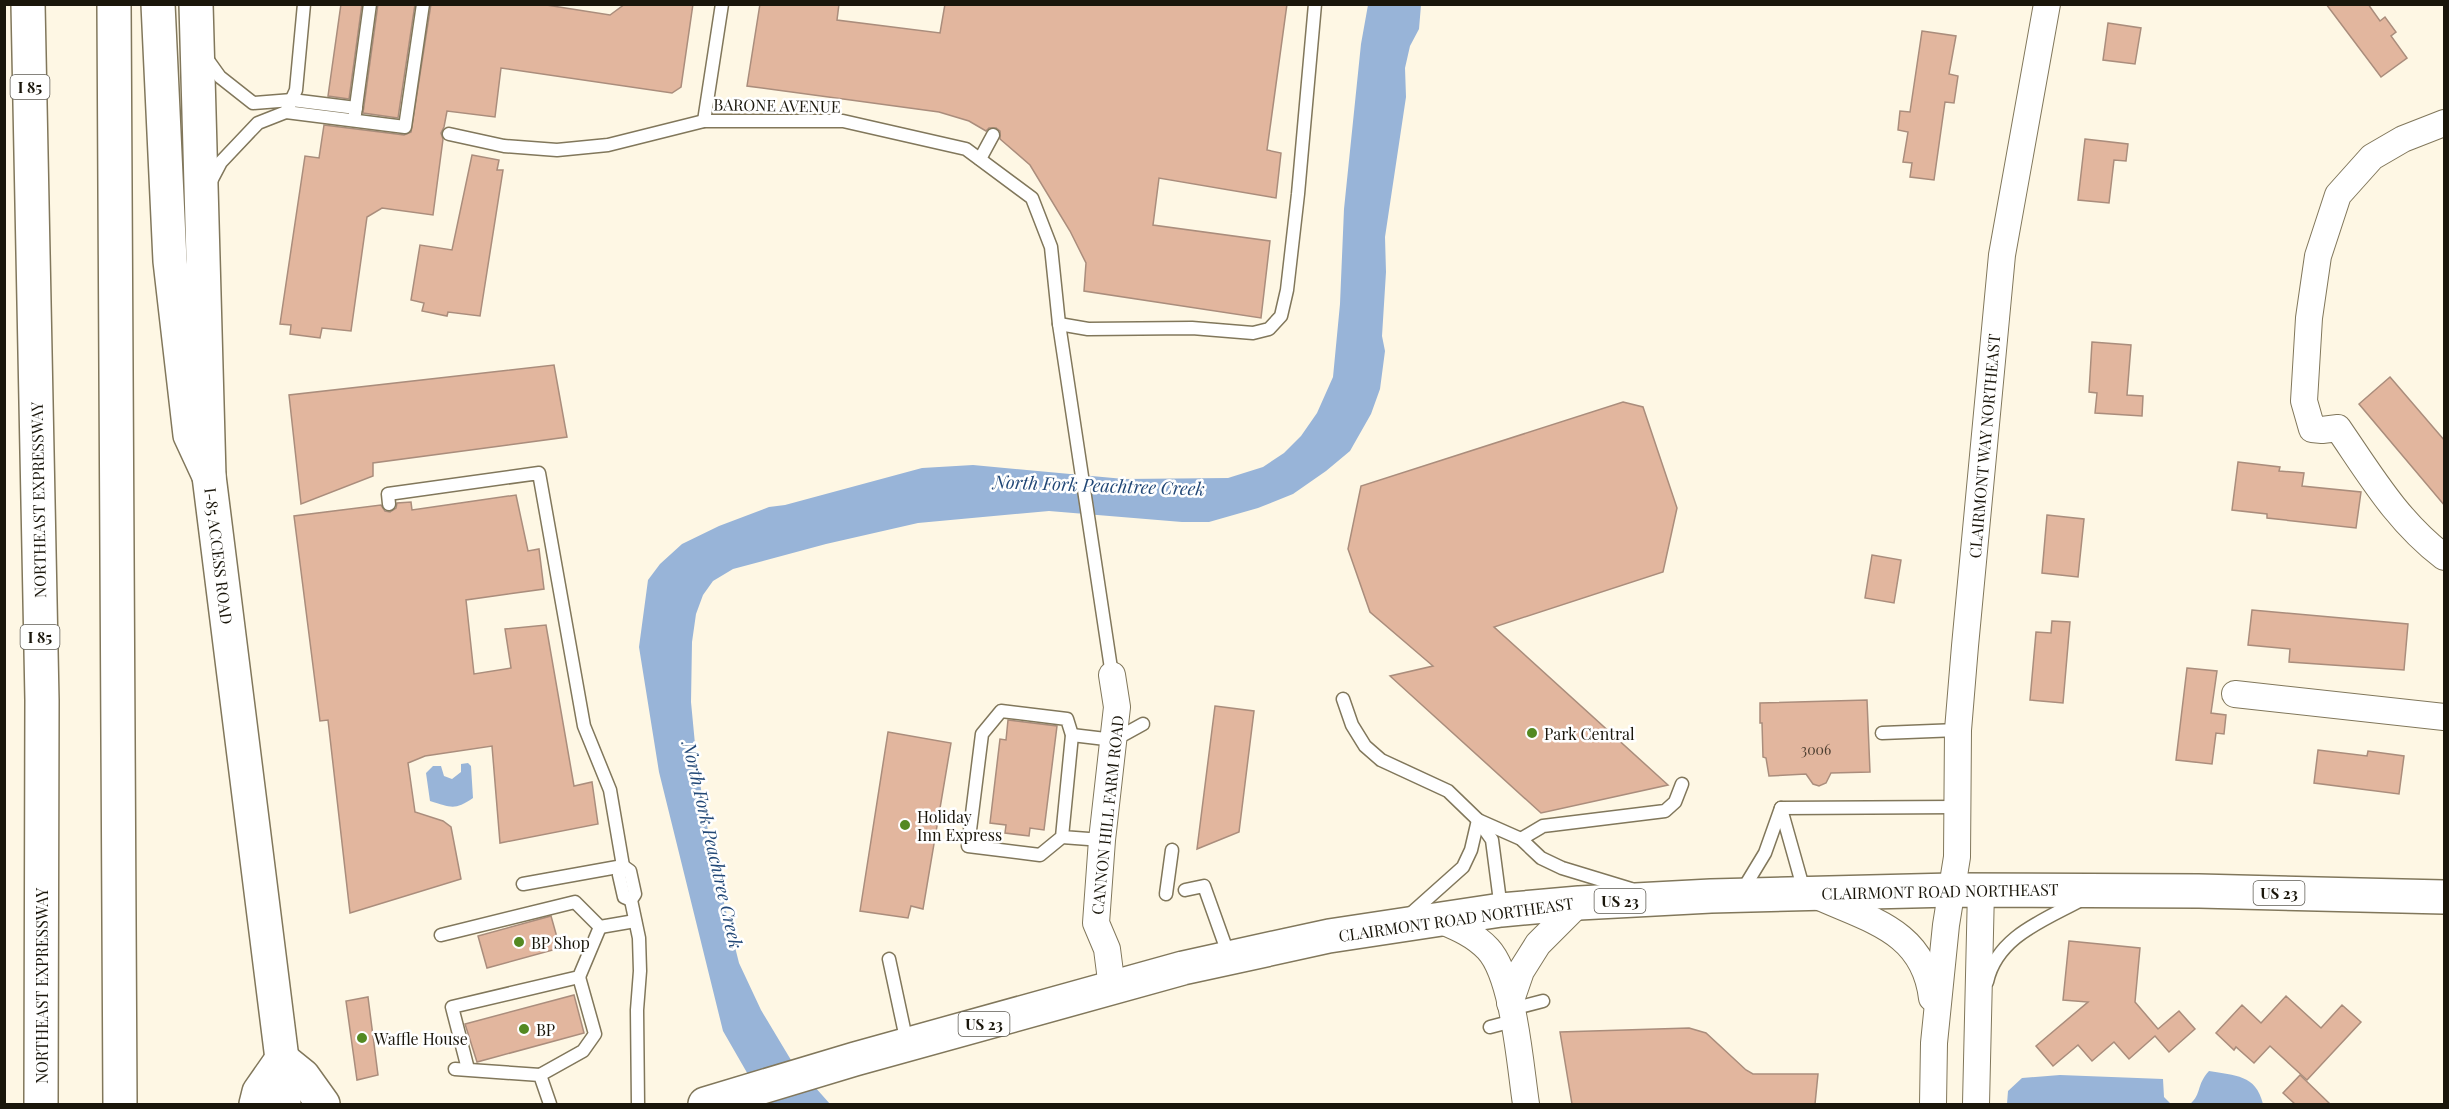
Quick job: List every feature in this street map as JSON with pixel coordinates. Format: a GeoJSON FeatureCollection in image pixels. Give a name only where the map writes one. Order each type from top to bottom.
{"type":"FeatureCollection","features":[{"type":"Feature","properties":{"kind":"main road","name":"NORTHEAST EXPRESSWAY"},"geometry":{"type":"LineString","coordinates":[[28,4],[42,700],[41,1104]]}},
{"type":"Feature","properties":{"kind":"main road"},"geometry":{"type":"LineString","coordinates":[[114,4],[120,1104]]}},
{"type":"Feature","properties":{"kind":"main road"},"geometry":{"type":"LineString","coordinates":[[158,4],[170,261],[190,435],[209,476]]}},
{"type":"Feature","properties":{"kind":"main road","name":"I-85 ACCESS ROAD"},"geometry":{"type":"LineString","coordinates":[[196,4],[209,476],[282,1059],[284,1104]]}},
{"type":"Feature","properties":{"kind":"main road","name":"CLAIRMONT ROAD NORTHEAST"},"geometry":{"type":"LineString","coordinates":[[705,1104],[855,1059],[1183,968],[1329,936],[1501,910],[1663,898],[1966,890],[2100,890],[2445,897]]}},
{"type":"Feature","properties":{"kind":"main road"},"geometry":{"type":"LineString","coordinates":[[256,1104],[259,1092],[282,1059],[303,1076],[323,1104]]}},
{"type":"Feature","properties":{"kind":"street","name":"CLAIRMONT WAY NORTHEAST"},"geometry":{"type":"LineString","coordinates":[[1966,890],[1956,857],[1958,730],[2002,255],[2047,4]]}},
{"type":"Feature","properties":{"kind":"street"},"geometry":{"type":"LineString","coordinates":[[2445,123],[2403,139],[2372,157],[2338,195],[2318,256],[2308,318],[2304,400],[2312,429],[2338,428],[2400,517],[2426,543],[2445,557]]}},
{"type":"Feature","properties":{"kind":"street","name":"CANNON HILL FARM ROAD"},"geometry":{"type":"LineString","coordinates":[[1112,675],[1117,707],[1102,840],[1096,922],[1107,949],[1112,988]]}},
{"type":"Feature","properties":{"kind":"street"},"geometry":{"type":"LineString","coordinates":[[2235,694],[2445,717]]}},
{"type":"Feature","properties":{"kind":"street"},"geometry":{"type":"LineString","coordinates":[[1966,890],[1978,1022],[1976,1104]]}},
{"type":"Feature","properties":{"kind":"street"},"geometry":{"type":"LineString","coordinates":[[1934,1042],[1946,925],[1966,890]]}},
{"type":"Feature","properties":{"kind":"street"},"geometry":{"type":"LineString","coordinates":[[1812,894],[1893,931],[1922,960],[1930,982],[1934,1042],[1933,1104]]}},
{"type":"Feature","properties":{"kind":"street"},"geometry":{"type":"LineString","coordinates":[[1506,1015],[1521,971],[1538,944],[1579,903]]}},
{"type":"Feature","properties":{"kind":"street"},"geometry":{"type":"LineString","coordinates":[[1437,919],[1462,929],[1490,950],[1497,962],[1526,1104]]}},
{"type":"Feature","properties":{"kind":"lane"},"geometry":{"type":"LineString","coordinates":[[201,199],[221,162],[238,142],[258,123],[289,106],[296,90],[304,4]]}},
{"type":"Feature","properties":{"kind":"lane"},"geometry":{"type":"LineString","coordinates":[[354,121],[370,4]]}},
{"type":"Feature","properties":{"kind":"lane"},"geometry":{"type":"LineString","coordinates":[[289,106],[354,121],[405,127],[423,4]]}},
{"type":"Feature","properties":{"kind":"lane"},"geometry":{"type":"LineString","coordinates":[[704,121],[723,4]]}},
{"type":"Feature","properties":{"kind":"lane"},"geometry":{"type":"LineString","coordinates":[[1059,324],[1088,329],[1192,328],[1253,333],[1269,328],[1281,316],[1289,269],[1315,4]]}},
{"type":"Feature","properties":{"kind":"lane"},"geometry":{"type":"LineString","coordinates":[[197,45],[220,77],[253,103],[356,108]]}},
{"type":"Feature","properties":{"kind":"lane","name":"BARONE AVENUE"},"geometry":{"type":"LineString","coordinates":[[449,134],[504,146],[557,150],[608,145],[704,121],[843,121],[966,149],[1032,198],[1051,247],[1059,324],[1112,675]]}},
{"type":"Feature","properties":{"kind":"lane"},"geometry":{"type":"LineString","coordinates":[[980,159],[993,135]]}},
{"type":"Feature","properties":{"kind":"lane"},"geometry":{"type":"LineString","coordinates":[[389,504],[388,494],[539,473],[584,726],[610,790],[623,866],[630,871],[634,894],[631,900],[636,921],[640,971],[637,1010],[638,1104]]}},
{"type":"Feature","properties":{"kind":"lane"},"geometry":{"type":"LineString","coordinates":[[1343,699],[1352,725],[1365,746],[1381,760],[1449,791],[1478,820],[1492,840],[1501,910]]}},
{"type":"Feature","properties":{"kind":"lane"},"geometry":{"type":"LineString","coordinates":[[1062,837],[1072,735],[1067,719],[1001,711],[982,734],[968,846],[1040,855],[1062,837],[1102,840]]}},
{"type":"Feature","properties":{"kind":"lane"},"geometry":{"type":"LineString","coordinates":[[1072,735],[1114,740],[1143,724]]}},
{"type":"Feature","properties":{"kind":"lane"},"geometry":{"type":"LineString","coordinates":[[1882,733],[1958,730]]}},
{"type":"Feature","properties":{"kind":"lane"},"geometry":{"type":"LineString","coordinates":[[1521,839],[1543,826],[1665,811],[1676,802],[1682,784]]}},
{"type":"Feature","properties":{"kind":"lane"},"geometry":{"type":"LineString","coordinates":[[1781,808],[1957,807]]}},
{"type":"Feature","properties":{"kind":"lane"},"geometry":{"type":"LineString","coordinates":[[1781,808],[1801,880],[1812,894]]}},
{"type":"Feature","properties":{"kind":"lane"},"geometry":{"type":"LineString","coordinates":[[1739,895],[1762,858],[1781,808]]}},
{"type":"Feature","properties":{"kind":"lane"},"geometry":{"type":"LineString","coordinates":[[1478,820],[1521,839],[1541,858],[1562,868],[1663,898]]}},
{"type":"Feature","properties":{"kind":"lane"},"geometry":{"type":"LineString","coordinates":[[1397,926],[1463,867],[1471,850],[1478,820]]}},
{"type":"Feature","properties":{"kind":"lane"},"geometry":{"type":"LineString","coordinates":[[1166,894],[1172,850]]}},
{"type":"Feature","properties":{"kind":"lane"},"geometry":{"type":"LineString","coordinates":[[523,884],[623,866]]}},
{"type":"Feature","properties":{"kind":"lane"},"geometry":{"type":"LineString","coordinates":[[1185,890],[1204,886],[1230,958]]}},
{"type":"Feature","properties":{"kind":"lane"},"geometry":{"type":"LineString","coordinates":[[1978,1022],[1988,976],[1999,953],[2010,940],[2100,890]]}},
{"type":"Feature","properties":{"kind":"lane"},"geometry":{"type":"LineString","coordinates":[[441,935],[575,902],[600,927]]}},
{"type":"Feature","properties":{"kind":"lane"},"geometry":{"type":"LineString","coordinates":[[600,927],[636,921]]}},
{"type":"Feature","properties":{"kind":"lane"},"geometry":{"type":"LineString","coordinates":[[579,977],[452,1007],[461,1069],[540,1075],[583,1051],[595,1034],[579,977],[600,927]]}},
{"type":"Feature","properties":{"kind":"lane"},"geometry":{"type":"LineString","coordinates":[[889,959],[907,1045]]}},
{"type":"Feature","properties":{"kind":"lane"},"geometry":{"type":"LineString","coordinates":[[1506,1015],[1544,1001]]}},
{"type":"Feature","properties":{"kind":"lane"},"geometry":{"type":"LineString","coordinates":[[540,1075],[550,1104]]}},
{"type":"Feature","properties":{"kind":"water","name":"North Fork Peachtree Creek"},"geometry":{"type":"Polygon","coordinates":[[[1368,5],[1421,5],[1419,29],[1410,46],[1405,68],[1406,97],[1385,237],[1386,272],[1382,336],[1385,351],[1380,389],[1371,414],[1350,451],[1293,494],[1258,508],[1209,522],[1182,522],[1049,511],[918,523],[826,544],[733,569],[713,581],[703,595],[696,614],[692,642],[691,702],[697,765],[712,855],[739,963],[761,1010],[791,1060],[830,1104],[765,1104],[723,1031],[659,772],[639,647],[648,580],[660,564],[682,544],[719,526],[769,507],[785,505],[922,468],[973,465],[1124,479],[1228,478],[1263,467],[1284,453],[1301,436],[1317,413],[1333,377],[1340,304],[1344,209],[1361,44],[1368,5]]]}},
{"type":"Feature","properties":{"kind":"water"},"geometry":{"type":"Polygon","coordinates":[[[468,763],[471,766],[473,798],[452,807],[430,801],[426,773],[433,766],[441,766],[444,776],[452,779],[461,772],[461,764],[468,763]]]}},
{"type":"Feature","properties":{"kind":"water"},"geometry":{"type":"Polygon","coordinates":[[[2209,1071],[2236,1076],[2250,1082],[2260,1094],[2263,1104],[2190,1104],[2209,1071]]]}},
{"type":"Feature","properties":{"kind":"water"},"geometry":{"type":"Polygon","coordinates":[[[2060,1075],[2163,1079],[2164,1097],[2171,1104],[2007,1104],[2008,1091],[2022,1078],[2060,1075]]]}},
{"type":"Feature","properties":{"kind":"building"},"geometry":{"type":"Polygon","coordinates":[[[341,4],[362,4],[349,99],[328,96],[341,4]]]}},
{"type":"Feature","properties":{"kind":"building"},"geometry":{"type":"Polygon","coordinates":[[[378,4],[415,4],[398,118],[363,113],[378,4]]]}},
{"type":"Feature","properties":{"kind":"building"},"geometry":{"type":"Polygon","coordinates":[[[431,4],[540,4],[610,15],[625,4],[693,4],[681,87],[672,93],[501,68],[495,117],[447,111],[441,133],[443,139],[433,215],[382,208],[367,217],[351,331],[322,328],[320,338],[290,334],[291,325],[280,324],[305,156],[319,158],[324,125],[404,135],[411,132],[431,4]]]}},
{"type":"Feature","properties":{"kind":"building"},"geometry":{"type":"Polygon","coordinates":[[[760,4],[839,4],[837,20],[940,33],[945,4],[1287,4],[1267,150],[1281,153],[1276,198],[1159,178],[1153,225],[1270,241],[1261,318],[1084,291],[1086,263],[1070,231],[1030,165],[1000,139],[1000,131],[996,128],[989,128],[986,131],[969,121],[939,112],[747,86],[760,4]]]}},
{"type":"Feature","properties":{"kind":"building"},"geometry":{"type":"Polygon","coordinates":[[[2326,4],[2368,4],[2380,21],[2385,17],[2396,32],[2391,36],[2407,58],[2381,77],[2326,4]]]}},
{"type":"Feature","properties":{"kind":"building"},"geometry":{"type":"Polygon","coordinates":[[[2108,23],[2141,28],[2135,64],[2103,60],[2108,23]]]}},
{"type":"Feature","properties":{"kind":"building"},"geometry":{"type":"Polygon","coordinates":[[[1922,31],[1956,36],[1949,74],[1958,76],[1954,103],[1945,102],[1934,180],[1910,177],[1912,163],[1903,162],[1908,132],[1898,130],[1900,111],[1910,112],[1922,31]]]}},
{"type":"Feature","properties":{"kind":"building"},"geometry":{"type":"Polygon","coordinates":[[[2085,139],[2128,144],[2126,161],[2114,160],[2109,203],[2078,200],[2085,139]]]}},
{"type":"Feature","properties":{"kind":"building"},"geometry":{"type":"Polygon","coordinates":[[[472,155],[499,160],[497,170],[503,170],[480,316],[448,312],[447,316],[422,311],[424,303],[411,300],[420,245],[452,250],[472,155]]]}},
{"type":"Feature","properties":{"kind":"building"},"geometry":{"type":"Polygon","coordinates":[[[2092,342],[2131,345],[2127,395],[2143,396],[2142,416],[2095,413],[2097,393],[2089,392],[2092,342]]]}},
{"type":"Feature","properties":{"kind":"building"},"geometry":{"type":"Polygon","coordinates":[[[554,365],[567,437],[373,463],[373,476],[301,504],[289,395],[554,365]]]}},
{"type":"Feature","properties":{"kind":"building"},"geometry":{"type":"Polygon","coordinates":[[[2390,377],[2445,441],[2445,506],[2359,404],[2390,377]]]}},
{"type":"Feature","properties":{"kind":"building"},"geometry":{"type":"Polygon","coordinates":[[[1623,402],[1643,407],[1677,508],[1663,572],[1494,627],[1668,785],[1541,813],[1390,676],[1433,666],[1370,612],[1348,549],[1361,486],[1623,402]]]}},
{"type":"Feature","properties":{"kind":"building"},"geometry":{"type":"Polygon","coordinates":[[[2238,462],[2280,467],[2279,471],[2304,473],[2302,486],[2361,492],[2356,528],[2267,518],[2267,514],[2232,510],[2238,462]]]}},
{"type":"Feature","properties":{"kind":"building"},"geometry":{"type":"Polygon","coordinates":[[[516,495],[528,551],[539,549],[544,589],[466,600],[474,674],[511,668],[505,629],[546,625],[574,786],[592,782],[598,824],[500,843],[492,746],[425,756],[408,763],[415,812],[443,821],[451,827],[461,879],[350,913],[328,720],[320,721],[294,516],[381,505],[385,511],[390,512],[396,508],[397,503],[411,502],[412,510],[516,495]]]}},
{"type":"Feature","properties":{"kind":"building"},"geometry":{"type":"Polygon","coordinates":[[[2047,515],[2084,519],[2078,577],[2042,573],[2047,515]]]}},
{"type":"Feature","properties":{"kind":"building"},"geometry":{"type":"Polygon","coordinates":[[[1872,555],[1901,560],[1894,603],[1865,598],[1872,555]]]}},
{"type":"Feature","properties":{"kind":"building"},"geometry":{"type":"Polygon","coordinates":[[[2252,610],[2408,624],[2404,670],[2289,662],[2290,649],[2248,645],[2252,610]]]}},
{"type":"Feature","properties":{"kind":"building"},"geometry":{"type":"Polygon","coordinates":[[[2052,621],[2070,622],[2063,703],[2030,700],[2036,632],[2051,633],[2052,621]]]}},
{"type":"Feature","properties":{"kind":"building"},"geometry":{"type":"Polygon","coordinates":[[[2187,668],[2217,671],[2211,713],[2226,715],[2224,734],[2216,733],[2212,764],[2176,760],[2187,668]]]}},
{"type":"Feature","properties":{"kind":"building"},"geometry":{"type":"Polygon","coordinates":[[[1867,700],[1870,772],[1831,773],[1826,783],[1819,786],[1813,784],[1806,774],[1769,776],[1766,758],[1763,757],[1760,703],[1867,700]]]}},
{"type":"Feature","properties":{"kind":"building"},"geometry":{"type":"Polygon","coordinates":[[[1215,706],[1254,711],[1239,832],[1197,849],[1215,706]]]}},
{"type":"Feature","properties":{"kind":"building"},"geometry":{"type":"Polygon","coordinates":[[[1008,720],[1057,726],[1044,830],[1030,828],[1029,836],[1005,833],[1006,825],[990,823],[1000,739],[1006,740],[1008,720]]]}},
{"type":"Feature","properties":{"kind":"building","name":"Holiday Inn Express"},"geometry":{"type":"Polygon","coordinates":[[[888,732],[951,743],[923,909],[911,906],[908,918],[860,911],[888,732]]]}},
{"type":"Feature","properties":{"kind":"building"},"geometry":{"type":"Polygon","coordinates":[[[2318,750],[2367,756],[2368,751],[2404,756],[2399,794],[2314,783],[2318,750]]]}},
{"type":"Feature","properties":{"kind":"building","name":"BP Shop"},"geometry":{"type":"Polygon","coordinates":[[[551,916],[560,948],[487,968],[478,936],[551,916]]]}},
{"type":"Feature","properties":{"kind":"building"},"geometry":{"type":"Polygon","coordinates":[[[2069,941],[2140,948],[2135,1002],[2158,1029],[2179,1011],[2195,1029],[2169,1052],[2155,1036],[2129,1059],[2114,1042],[2092,1061],[2078,1045],[2053,1066],[2036,1046],[2088,1002],[2063,1000],[2069,941]]]}},
{"type":"Feature","properties":{"kind":"building","name":"BP"},"geometry":{"type":"Polygon","coordinates":[[[574,995],[584,1033],[477,1062],[465,1024],[574,995]]]}},
{"type":"Feature","properties":{"kind":"building"},"geometry":{"type":"Polygon","coordinates":[[[2286,996],[2321,1028],[2342,1005],[2361,1022],[2307,1080],[2270,1046],[2254,1063],[2236,1047],[2234,1050],[2216,1033],[2242,1005],[2261,1023],[2286,996]]]}},
{"type":"Feature","properties":{"kind":"building","name":"Waffle House"},"geometry":{"type":"Polygon","coordinates":[[[368,997],[378,1075],[357,1080],[346,1001],[368,997]]]}},
{"type":"Feature","properties":{"kind":"building"},"geometry":{"type":"Polygon","coordinates":[[[1689,1028],[1706,1033],[1753,1074],[1818,1074],[1815,1104],[1572,1104],[1560,1032],[1689,1028]]]}},
{"type":"Feature","properties":{"kind":"building"},"geometry":{"type":"Polygon","coordinates":[[[2300,1075],[2330,1104],[2295,1104],[2283,1093],[2300,1075]]]}},
{"type":"Feature","properties":{"kind":"place","name":"Park Central"},"geometry":{"type":"Point","coordinates":[1532,733]}},
{"type":"Feature","properties":{"kind":"place","name":"Holiday Inn Express"},"geometry":{"type":"Point","coordinates":[905,825]}},
{"type":"Feature","properties":{"kind":"place","name":"BP Shop"},"geometry":{"type":"Point","coordinates":[519,942]}},
{"type":"Feature","properties":{"kind":"place","name":"BP"},"geometry":{"type":"Point","coordinates":[524,1029]}},
{"type":"Feature","properties":{"kind":"place","name":"Waffle House"},"geometry":{"type":"Point","coordinates":[362,1038]}}]}
